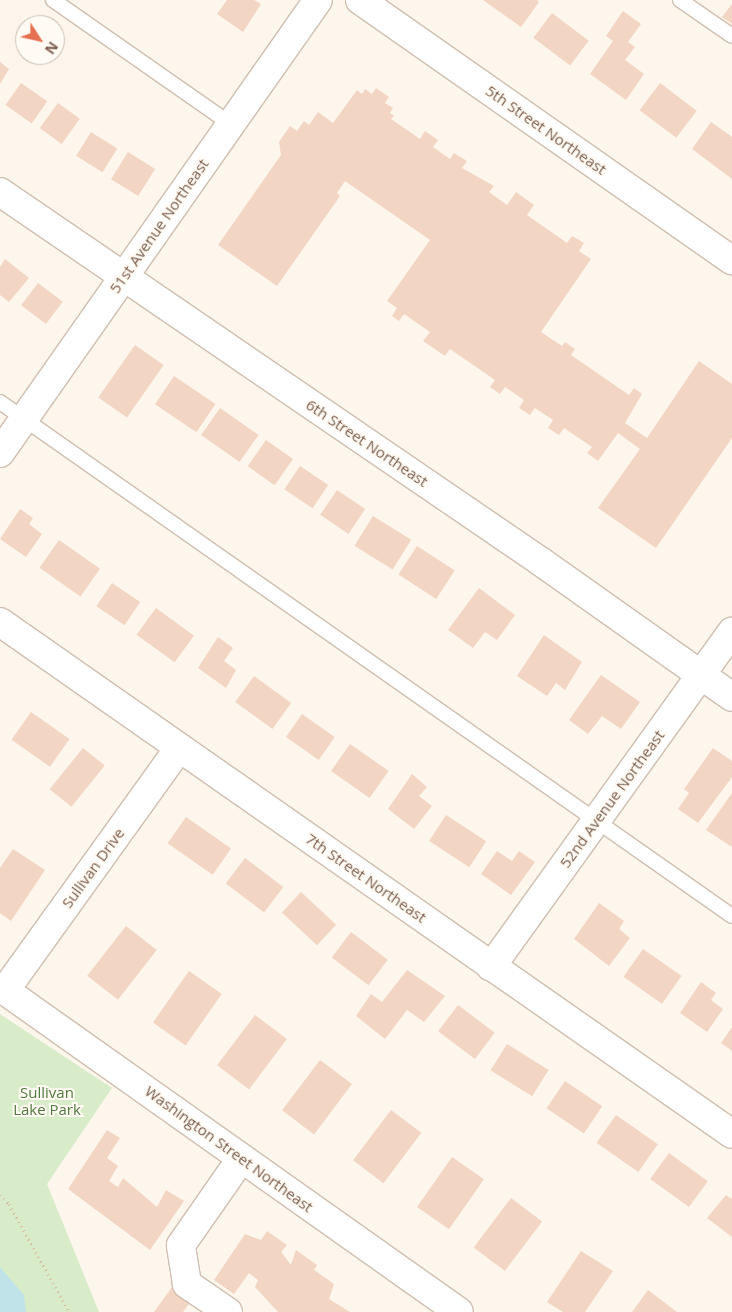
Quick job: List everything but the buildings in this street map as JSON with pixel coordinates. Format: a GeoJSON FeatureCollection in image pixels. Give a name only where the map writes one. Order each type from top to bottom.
{"type":"FeatureCollection","features":[{"type":"Feature","properties":{"kind":"street","name":"51st Avenue Northeast"},"geometry":{"type":"LineString","coordinates":[[0,453],[318,0]]}},
{"type":"Feature","properties":{"kind":"street","name":"5th Street Northeast"},"geometry":{"type":"LineString","coordinates":[[360,0],[732,260]]}},
{"type":"Feature","properties":{"kind":"street","name":"6th Street Northeast"},"geometry":{"type":"LineString","coordinates":[[0,192],[540,560],[732,697]]}},
{"type":"Feature","properties":{"kind":"street","name":"7th Street Northeast"},"geometry":{"type":"LineString","coordinates":[[0,622],[732,1134]]}},
{"type":"Feature","properties":{"kind":"street","name":"52nd Avenue Northeast"},"geometry":{"type":"LineString","coordinates":[[491,966],[732,632]]}},
{"type":"Feature","properties":{"kind":"street","name":"Sullivan Drive"},"geometry":{"type":"LineString","coordinates":[[3,988],[179,748]]}},
{"type":"Feature","properties":{"kind":"street","name":"Washington Street Northeast"},"geometry":{"type":"LineString","coordinates":[[3,988],[241,1159],[459,1312]]}},
{"type":"Feature","properties":{"kind":"street"},"geometry":{"type":"LineString","coordinates":[[228,1312],[187,1284],[181,1245],[241,1159]]}},
{"type":"Feature","properties":{"kind":"lane"},"geometry":{"type":"LineString","coordinates":[[53,0],[231,124]]}},
{"type":"Feature","properties":{"kind":"lane"},"geometry":{"type":"LineString","coordinates":[[680,0],[732,36]]}},
{"type":"Feature","properties":{"kind":"lane"},"geometry":{"type":"LineString","coordinates":[[0,402],[732,916]]}},
{"type":"Feature","properties":{"kind":"path"},"geometry":{"type":"LineString","coordinates":[[0,1195],[9,1204],[69,1312]]}},
{"type":"Feature","properties":{"kind":"green space","name":"Sullivan Lake Park"},"geometry":{"type":"Polygon","coordinates":[[[0,1014],[112,1088],[47,1184],[99,1312],[0,1312],[0,1014]]]}},
{"type":"Feature","properties":{"kind":"water"},"geometry":{"type":"Polygon","coordinates":[[[0,1267],[24,1295],[26,1312],[0,1312],[0,1267]]]}}]}
